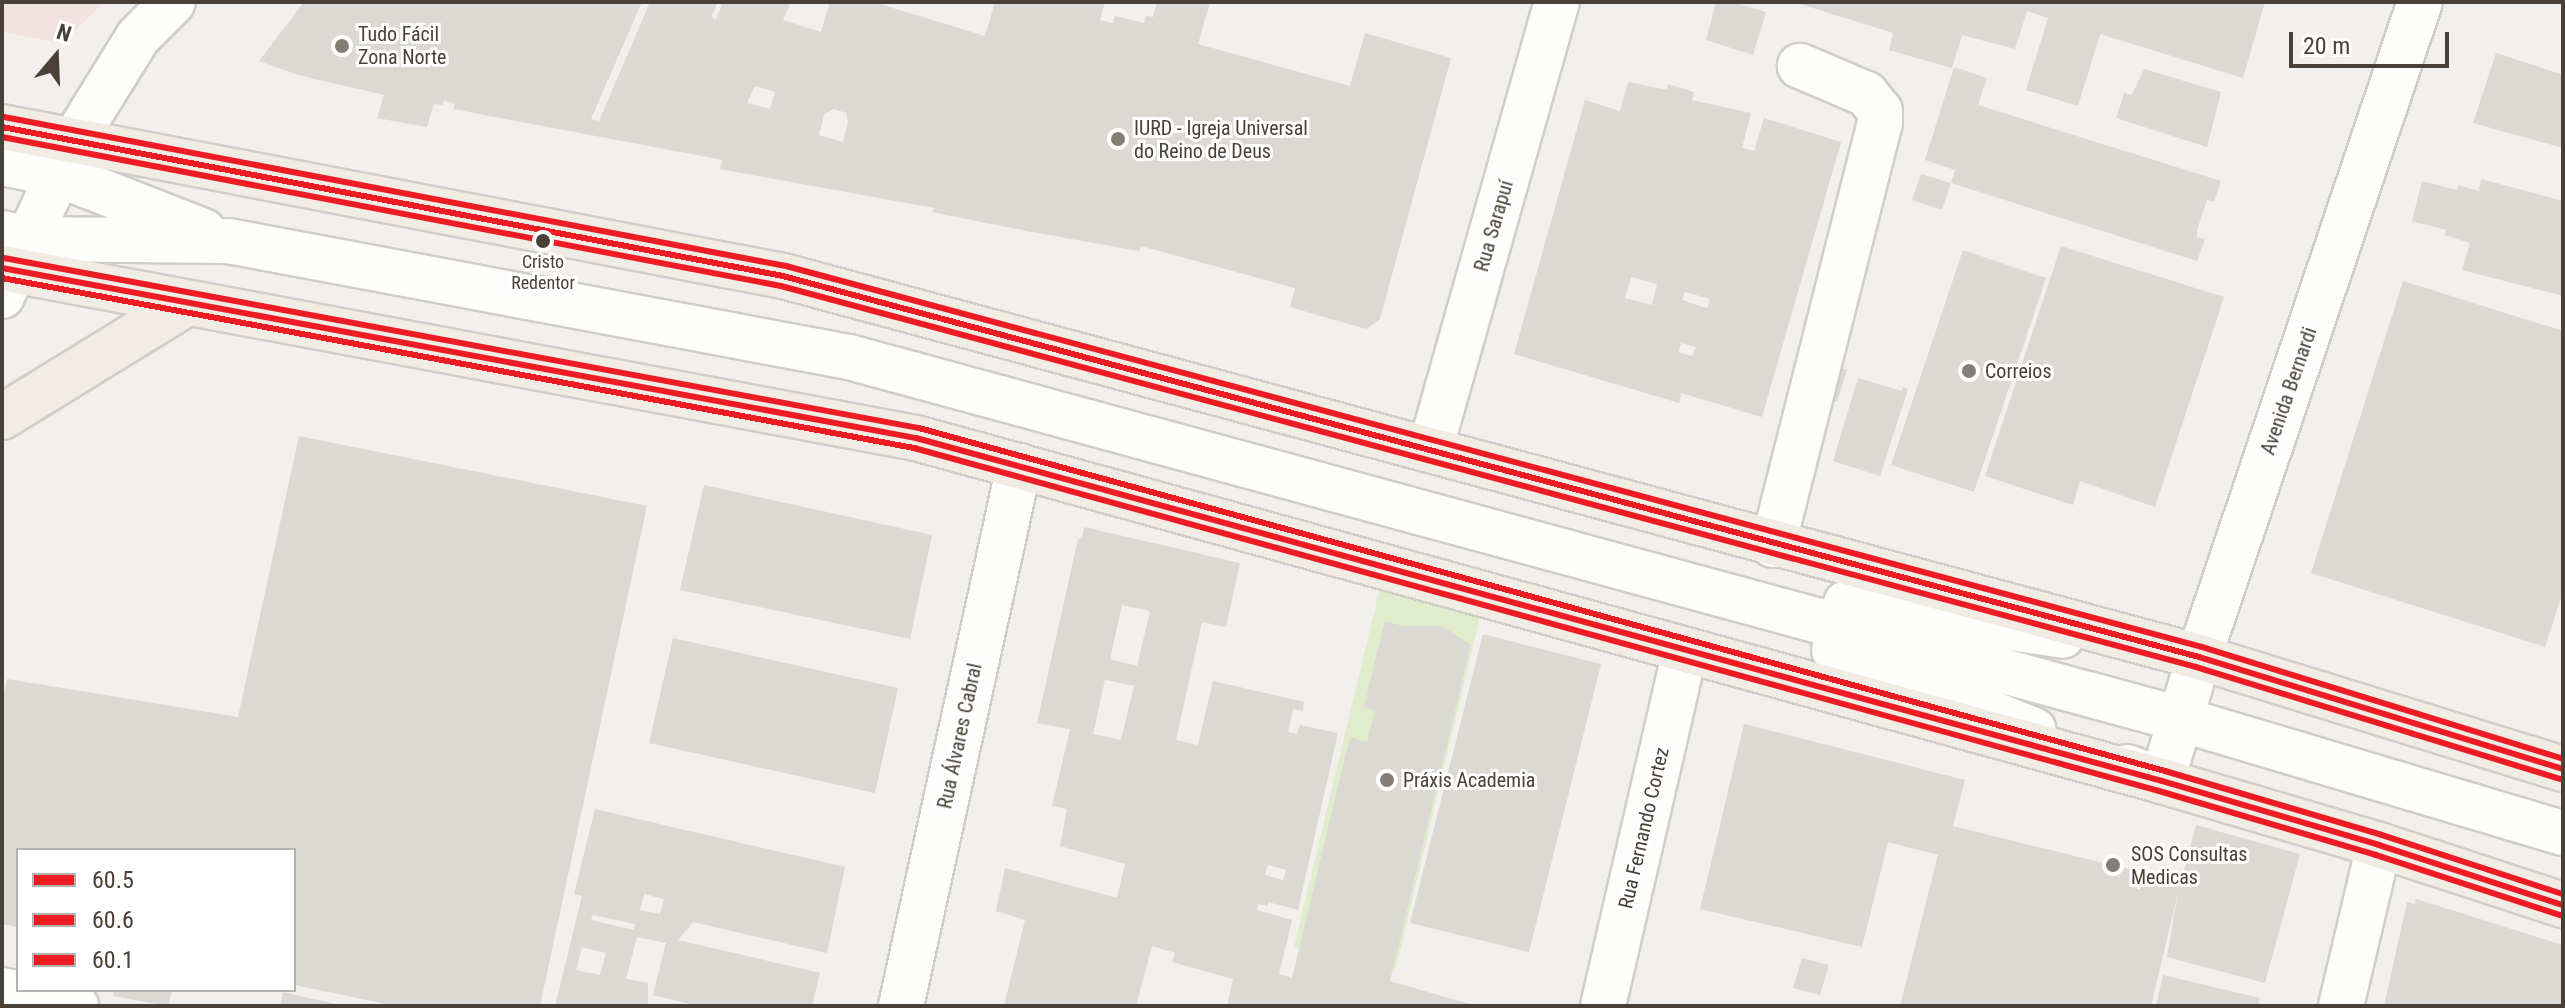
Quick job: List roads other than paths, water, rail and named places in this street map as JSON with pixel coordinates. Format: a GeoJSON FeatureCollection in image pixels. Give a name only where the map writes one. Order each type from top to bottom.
{"type":"FeatureCollection","features":[{"type":"Feature","properties":{"kind":"main road"},"geometry":{"type":"LineString","coordinates":[[2,127],[65,158],[783,276],[1773,545],[2199,657],[2563,769]]}},
{"type":"Feature","properties":{"kind":"main road"},"geometry":{"type":"LineString","coordinates":[[9,261],[187,303],[916,438],[2162,781],[2379,845],[2563,905]]}},
{"type":"Feature","properties":{"kind":"main road"},"geometry":{"type":"LineString","coordinates":[[2,417],[187,303]]}},
{"type":"Feature","properties":{"kind":"street"},"geometry":{"type":"LineString","coordinates":[[9,261],[65,158],[138,37],[173,2]]}},
{"type":"Feature","properties":{"kind":"street","name":"Rua Sarapuí"},"geometry":{"type":"LineString","coordinates":[[1430,450],[1557,2]]}},
{"type":"Feature","properties":{"kind":"street","name":"Avenida Bernardi"},"geometry":{"type":"LineString","coordinates":[[2162,781],[2199,657],[2420,2]]}},
{"type":"Feature","properties":{"kind":"street"},"geometry":{"type":"LineString","coordinates":[[1773,545],[1880,122],[1880,111],[1866,94],[1800,66]]}},
{"type":"Feature","properties":{"kind":"street"},"geometry":{"type":"LineString","coordinates":[[2,163],[65,158],[228,241]]}},
{"type":"Feature","properties":{"kind":"street"},"geometry":{"type":"LineString","coordinates":[[9,261],[228,241],[849,357],[2180,719],[2563,833]]}},
{"type":"Feature","properties":{"kind":"street","name":"Rua Álvares Cabral"},"geometry":{"type":"LineString","coordinates":[[901,1006],[1019,466]]}},
{"type":"Feature","properties":{"kind":"street"},"geometry":{"type":"LineString","coordinates":[[1641,573],[2199,657]]}},
{"type":"Feature","properties":{"kind":"street"},"geometry":{"type":"LineString","coordinates":[[1641,573],[2162,781]]}},
{"type":"Feature","properties":{"kind":"street","name":"Rua Fernando Cortez"},"geometry":{"type":"LineString","coordinates":[[1603,1006],[1685,650]]}},
{"type":"Feature","properties":{"kind":"street"},"geometry":{"type":"LineString","coordinates":[[2341,1006],[2379,845]]}},
{"type":"Feature","properties":{"kind":"street"},"geometry":{"type":"LineString","coordinates":[[2,990],[76,1006]]}},
{"type":"Feature","properties":{"kind":"place","name":"Tudo Fácil Zona Norte"},"geometry":{"type":"Point","coordinates":[342,46]}},
{"type":"Feature","properties":{"kind":"place","name":"IURD - Igreja Universal do Reino de Deus"},"geometry":{"type":"Point","coordinates":[1118,139]}},
{"type":"Feature","properties":{"kind":"place","name":"Cristo Redentor"},"geometry":{"type":"Point","coordinates":[543,241]}},
{"type":"Feature","properties":{"kind":"place","name":"Correios"},"geometry":{"type":"Point","coordinates":[1969,371]}},
{"type":"Feature","properties":{"kind":"place","name":"Práxis Academia"},"geometry":{"type":"Point","coordinates":[1387,780]}},
{"type":"Feature","properties":{"kind":"place","name":"SOS Consultas Medicas"},"geometry":{"type":"Point","coordinates":[2113,865]}}]}
